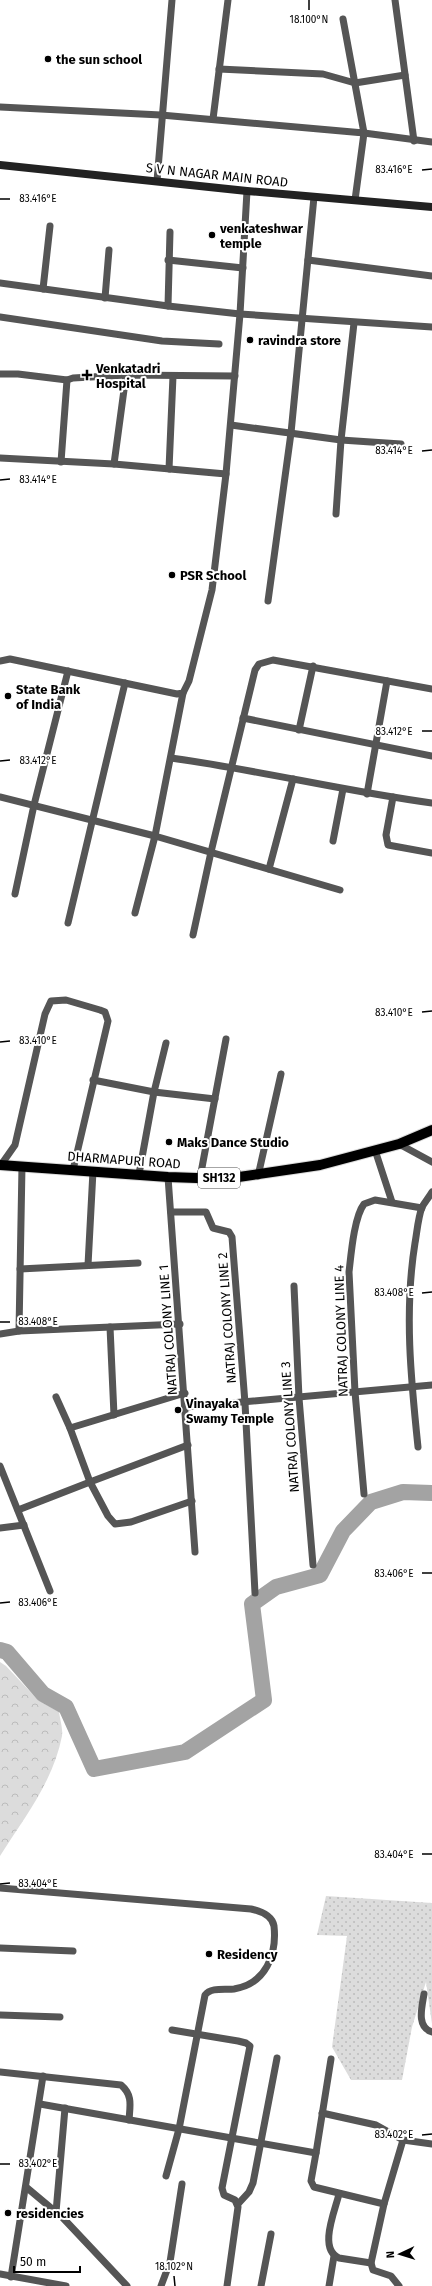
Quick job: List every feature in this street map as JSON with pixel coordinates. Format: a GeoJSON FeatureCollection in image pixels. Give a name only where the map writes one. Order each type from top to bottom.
{"type":"FeatureCollection","features":[{"type":"Feature","properties":{"kind":"main road","name":"DHARMAPURI ROAD"},"geometry":{"type":"LineString","coordinates":[[0,1165],[168,1177],[225,1179],[258,1176],[320,1165],[399,1144],[432,1130]]}},
{"type":"Feature","properties":{"kind":"street"},"geometry":{"type":"LineString","coordinates":[[157,181],[161,115],[172,0]]}},
{"type":"Feature","properties":{"kind":"street"},"geometry":{"type":"LineString","coordinates":[[213,119],[228,0]]}},
{"type":"Feature","properties":{"kind":"street"},"geometry":{"type":"LineString","coordinates":[[394,0],[414,141]]}},
{"type":"Feature","properties":{"kind":"street"},"geometry":{"type":"LineString","coordinates":[[343,19],[364,133],[355,200]]}},
{"type":"Feature","properties":{"kind":"street"},"geometry":{"type":"LineString","coordinates":[[219,69],[323,74],[355,83],[405,75]]}},
{"type":"Feature","properties":{"kind":"street"},"geometry":{"type":"LineString","coordinates":[[0,107],[213,119],[364,133],[414,141],[432,142]]}},
{"type":"Feature","properties":{"kind":"street","name":"S V N NAGAR MAIN ROAD"},"geometry":{"type":"LineString","coordinates":[[0,165],[247,191],[432,208]]}},
{"type":"Feature","properties":{"kind":"street"},"geometry":{"type":"LineString","coordinates":[[135,913],[155,836],[183,693],[190,682],[212,590],[236,376],[247,191]]}},
{"type":"Feature","properties":{"kind":"street"},"geometry":{"type":"LineString","coordinates":[[268,601],[291,433],[314,197]]}},
{"type":"Feature","properties":{"kind":"street"},"geometry":{"type":"LineString","coordinates":[[43,289],[50,226]]}},
{"type":"Feature","properties":{"kind":"street"},"geometry":{"type":"LineString","coordinates":[[168,306],[168,260],[170,232]]}},
{"type":"Feature","properties":{"kind":"street"},"geometry":{"type":"LineString","coordinates":[[105,298],[109,250]]}},
{"type":"Feature","properties":{"kind":"street"},"geometry":{"type":"LineString","coordinates":[[168,260],[243,268]]}},
{"type":"Feature","properties":{"kind":"street"},"geometry":{"type":"LineString","coordinates":[[308,260],[432,276]]}},
{"type":"Feature","properties":{"kind":"street"},"geometry":{"type":"LineString","coordinates":[[0,283],[105,298],[240,314],[354,323],[432,327]]}},
{"type":"Feature","properties":{"kind":"street"},"geometry":{"type":"LineString","coordinates":[[0,317],[162,341],[219,344]]}},
{"type":"Feature","properties":{"kind":"street"},"geometry":{"type":"LineString","coordinates":[[336,514],[341,440],[354,323]]}},
{"type":"Feature","properties":{"kind":"street"},"geometry":{"type":"LineString","coordinates":[[0,374],[18,374],[67,380],[73,378],[126,375],[236,376]]}},
{"type":"Feature","properties":{"kind":"street"},"geometry":{"type":"LineString","coordinates":[[114,464],[126,375]]}},
{"type":"Feature","properties":{"kind":"street"},"geometry":{"type":"LineString","coordinates":[[169,469],[173,376]]}},
{"type":"Feature","properties":{"kind":"street"},"geometry":{"type":"LineString","coordinates":[[61,462],[67,380]]}},
{"type":"Feature","properties":{"kind":"street"},"geometry":{"type":"LineString","coordinates":[[231,424],[341,440],[401,444]]}},
{"type":"Feature","properties":{"kind":"street"},"geometry":{"type":"LineString","coordinates":[[0,458],[114,464],[226,474]]}},
{"type":"Feature","properties":{"kind":"street"},"geometry":{"type":"LineString","coordinates":[[0,661],[10,659],[125,683],[183,693]]}},
{"type":"Feature","properties":{"kind":"street"},"geometry":{"type":"LineString","coordinates":[[193,935],[211,852],[233,767],[243,718],[255,670],[259,664],[272,660],[313,666],[432,689]]}},
{"type":"Feature","properties":{"kind":"street"},"geometry":{"type":"LineString","coordinates":[[299,730],[313,666]]}},
{"type":"Feature","properties":{"kind":"street"},"geometry":{"type":"LineString","coordinates":[[15,894],[34,805],[68,671]]}},
{"type":"Feature","properties":{"kind":"street"},"geometry":{"type":"LineString","coordinates":[[367,794],[387,681]]}},
{"type":"Feature","properties":{"kind":"street"},"geometry":{"type":"LineString","coordinates":[[68,922],[125,683]]}},
{"type":"Feature","properties":{"kind":"street"},"geometry":{"type":"LineString","coordinates":[[243,718],[376,746],[432,756]]}},
{"type":"Feature","properties":{"kind":"street"},"geometry":{"type":"LineString","coordinates":[[171,758],[233,767],[367,794],[432,803]]}},
{"type":"Feature","properties":{"kind":"street"},"geometry":{"type":"LineString","coordinates":[[269,869],[294,779]]}},
{"type":"Feature","properties":{"kind":"street"},"geometry":{"type":"LineString","coordinates":[[333,841],[344,789]]}},
{"type":"Feature","properties":{"kind":"street"},"geometry":{"type":"LineString","coordinates":[[0,797],[155,836],[340,890]]}},
{"type":"Feature","properties":{"kind":"street"},"geometry":{"type":"LineString","coordinates":[[393,797],[386,841],[392,847],[432,853]]}},
{"type":"Feature","properties":{"kind":"street"},"geometry":{"type":"LineString","coordinates":[[0,1165],[15,1145],[45,1014],[51,1001],[66,1000],[100,1010],[108,1017],[73,1170]]}},
{"type":"Feature","properties":{"kind":"street"},"geometry":{"type":"LineString","coordinates":[[200,1178],[226,1039]]}},
{"type":"Feature","properties":{"kind":"street"},"geometry":{"type":"LineString","coordinates":[[139,1174],[154,1092],[166,1043]]}},
{"type":"Feature","properties":{"kind":"street"},"geometry":{"type":"LineString","coordinates":[[258,1176],[281,1074]]}},
{"type":"Feature","properties":{"kind":"street"},"geometry":{"type":"LineString","coordinates":[[93,1080],[154,1092],[215,1099]]}},
{"type":"Feature","properties":{"kind":"street"},"geometry":{"type":"LineString","coordinates":[[399,1144],[432,1162]]}},
{"type":"Feature","properties":{"kind":"street"},"geometry":{"type":"LineString","coordinates":[[375,1150],[392,1202]]}},
{"type":"Feature","properties":{"kind":"street"},"geometry":{"type":"LineString","coordinates":[[19,1331],[22,1166]]}},
{"type":"Feature","properties":{"kind":"street"},"geometry":{"type":"LineString","coordinates":[[88,1265],[93,1171]]}},
{"type":"Feature","properties":{"kind":"street","name":"NATRAJ COLONY LINE 1"},"geometry":{"type":"LineString","coordinates":[[168,1177],[185,1393],[195,1552]]}},
{"type":"Feature","properties":{"kind":"street"},"geometry":{"type":"LineString","coordinates":[[418,1447],[412,1387],[409,1296],[413,1258],[422,1208],[432,1192]]}},
{"type":"Feature","properties":{"kind":"street","name":"NATRAJ COLONY LINE 4"},"geometry":{"type":"LineString","coordinates":[[364,1494],[355,1392],[349,1272],[350,1255],[361,1208],[369,1202],[375,1200],[422,1208]]}},
{"type":"Feature","properties":{"kind":"street","name":"NATRAJ COLONY LINE 2"},"geometry":{"type":"LineString","coordinates":[[171,1212],[206,1212],[212,1228],[228,1232],[232,1237],[245,1403],[255,1593]]}},
{"type":"Feature","properties":{"kind":"street"},"geometry":{"type":"LineString","coordinates":[[20,1269],[138,1263]]}},
{"type":"Feature","properties":{"kind":"street","name":"NATRAJ COLONY LINE 3"},"geometry":{"type":"LineString","coordinates":[[294,1286],[299,1398],[313,1565]]}},
{"type":"Feature","properties":{"kind":"street"},"geometry":{"type":"LineString","coordinates":[[0,1334],[19,1331],[180,1324]]}},
{"type":"Feature","properties":{"kind":"street"},"geometry":{"type":"LineString","coordinates":[[110,1327],[114,1414]]}},
{"type":"Feature","properties":{"kind":"street"},"geometry":{"type":"LineString","coordinates":[[186,1407],[245,1403],[432,1385]]}},
{"type":"Feature","properties":{"kind":"street"},"geometry":{"type":"LineString","coordinates":[[70,1428],[185,1393]]}},
{"type":"Feature","properties":{"kind":"street"},"geometry":{"type":"LineString","coordinates":[[56,1397],[70,1428],[90,1482],[108,1516],[115,1524],[131,1522],[192,1501]]}},
{"type":"Feature","properties":{"kind":"street"},"geometry":{"type":"LineString","coordinates":[[18,1510],[188,1445]]}},
{"type":"Feature","properties":{"kind":"street"},"geometry":{"type":"LineString","coordinates":[[0,1466],[50,1591]]}},
{"type":"Feature","properties":{"kind":"street"},"geometry":{"type":"LineString","coordinates":[[0,1528],[24,1525]]}},
{"type":"Feature","properties":{"kind":"street"},"geometry":{"type":"LineString","coordinates":[[0,1888],[243,1908],[261,1911],[267,1915],[273,1923],[275,1939],[271,1961],[260,1976],[243,1987],[208,1992],[179,2129],[166,2176]]}},
{"type":"Feature","properties":{"kind":"street"},"geometry":{"type":"LineString","coordinates":[[0,1948],[73,1951]]}},
{"type":"Feature","properties":{"kind":"street"},"geometry":{"type":"LineString","coordinates":[[424,1994],[423,2024],[432,2032]]}},
{"type":"Feature","properties":{"kind":"street"},"geometry":{"type":"LineString","coordinates":[[0,2015],[60,2017]]}},
{"type":"Feature","properties":{"kind":"street"},"geometry":{"type":"LineString","coordinates":[[172,2030],[238,2041],[246,2043],[250,2046],[222,2190],[224,2195],[238,2204]]}},
{"type":"Feature","properties":{"kind":"street"},"geometry":{"type":"LineString","coordinates":[[227,2286],[238,2204],[253,2183],[262,2144],[277,2058]]}},
{"type":"Feature","properties":{"kind":"street"},"geometry":{"type":"LineString","coordinates":[[331,2059],[312,2185],[339,2194],[384,2204]]}},
{"type":"Feature","properties":{"kind":"street"},"geometry":{"type":"LineString","coordinates":[[0,2072],[122,2086],[127,2090],[130,2096],[129,2120]]}},
{"type":"Feature","properties":{"kind":"street"},"geometry":{"type":"LineString","coordinates":[[11,2277],[40,2104],[43,2076]]}},
{"type":"Feature","properties":{"kind":"street"},"geometry":{"type":"LineString","coordinates":[[40,2104],[316,2153]]}},
{"type":"Feature","properties":{"kind":"street"},"geometry":{"type":"LineString","coordinates":[[56,2212],[65,2108]]}},
{"type":"Feature","properties":{"kind":"street"},"geometry":{"type":"LineString","coordinates":[[322,2113],[376,2125],[403,2140],[432,2144]]}},
{"type":"Feature","properties":{"kind":"street"},"geometry":{"type":"LineString","coordinates":[[399,2286],[391,2276],[373,2270],[371,2263],[384,2204],[403,2140]]}},
{"type":"Feature","properties":{"kind":"street"},"geometry":{"type":"LineString","coordinates":[[161,2286],[170,2262],[182,2184]]}},
{"type":"Feature","properties":{"kind":"street"},"geometry":{"type":"LineString","coordinates":[[26,2187],[56,2212],[127,2286]]}},
{"type":"Feature","properties":{"kind":"street"},"geometry":{"type":"LineString","coordinates":[[339,2194],[328,2243],[329,2249],[334,2256],[371,2263]]}},
{"type":"Feature","properties":{"kind":"street"},"geometry":{"type":"LineString","coordinates":[[261,2286],[271,2234]]}},
{"type":"Feature","properties":{"kind":"street"},"geometry":{"type":"LineString","coordinates":[[329,2286],[334,2256]]}},
{"type":"Feature","properties":{"kind":"street"},"geometry":{"type":"LineString","coordinates":[[0,2274],[66,2286]]}},
{"type":"Feature","properties":{"kind":"green space"},"geometry":{"type":"Polygon","coordinates":[[[0,1662],[6,1666],[38,1700],[59,1712],[62,1736],[58,1753],[45,1784],[0,1856],[0,1662]]]}},
{"type":"Feature","properties":{"kind":"green space"},"geometry":{"type":"Polygon","coordinates":[[[326,1896],[432,1903],[432,2024],[426,1982],[412,2027],[402,2080],[351,2080],[332,2047],[347,1936],[317,1935],[326,1896]]]}},
{"type":"Feature","properties":{"kind":"waterway"},"geometry":{"type":"LineString","coordinates":[[0,1650],[7,1652],[43,1694],[66,1707],[94,1769],[185,1752],[264,1700],[252,1604],[276,1587],[320,1575],[343,1531],[371,1502],[403,1492],[432,1493]]}},
{"type":"Feature","properties":{"kind":"place","name":"the sun school"},"geometry":{"type":"Point","coordinates":[48,59]}},
{"type":"Feature","properties":{"kind":"place","name":"venkateshwar temple"},"geometry":{"type":"Point","coordinates":[212,235]}},
{"type":"Feature","properties":{"kind":"place","name":"ravindra store"},"geometry":{"type":"Point","coordinates":[250,340]}},
{"type":"Feature","properties":{"kind":"place","name":"Venkatadri Hospital"},"geometry":{"type":"Point","coordinates":[87,375]}},
{"type":"Feature","properties":{"kind":"place","name":"PSR School"},"geometry":{"type":"Point","coordinates":[172,575]}},
{"type":"Feature","properties":{"kind":"place","name":"State Bank of India"},"geometry":{"type":"Point","coordinates":[8,696]}},
{"type":"Feature","properties":{"kind":"place","name":"Maks Dance Studio"},"geometry":{"type":"Point","coordinates":[169,1142]}},
{"type":"Feature","properties":{"kind":"place","name":"Vinayaka Swamy Temple"},"geometry":{"type":"Point","coordinates":[178,1410]}},
{"type":"Feature","properties":{"kind":"place","name":"Residency"},"geometry":{"type":"Point","coordinates":[209,1954]}},
{"type":"Feature","properties":{"kind":"place","name":"residencies"},"geometry":{"type":"Point","coordinates":[8,2213]}}]}
